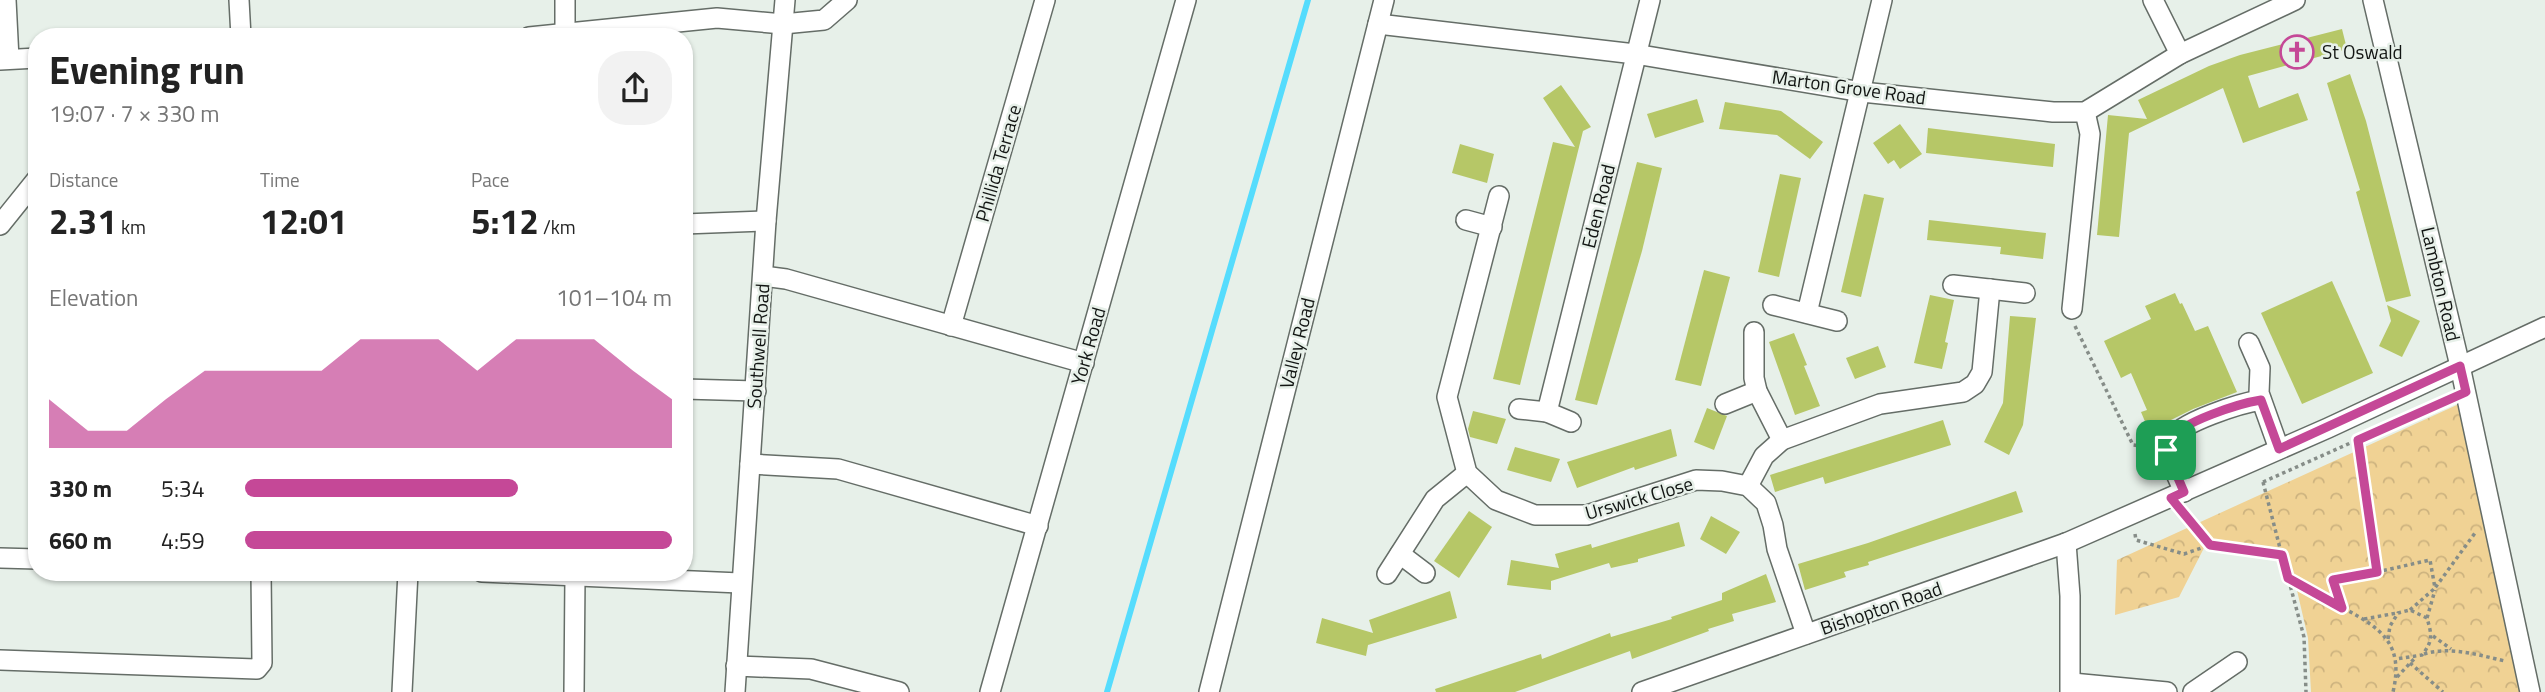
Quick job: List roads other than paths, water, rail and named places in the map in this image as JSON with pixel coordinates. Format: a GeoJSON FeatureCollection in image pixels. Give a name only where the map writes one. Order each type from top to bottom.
{"type":"FeatureCollection","features":[{"type":"Feature","properties":{"kind":"street"},"geometry":{"type":"LineString","coordinates":[[6,0],[5,60],[28,59]]}},
{"type":"Feature","properties":{"kind":"street"},"geometry":{"type":"LineString","coordinates":[[239,0],[241,28]]}},
{"type":"Feature","properties":{"kind":"street"},"geometry":{"type":"LineString","coordinates":[[565,0],[565,28]]}},
{"type":"Feature","properties":{"kind":"street","name":"Southwell Road"},"geometry":{"type":"LineString","coordinates":[[735,692],[765,221],[785,0]]}},
{"type":"Feature","properties":{"kind":"street"},"geometry":{"type":"LineString","coordinates":[[608,28],[717,18],[783,24],[824,20],[847,0]]}},
{"type":"Feature","properties":{"kind":"street","name":"Phillida Terrace"},"geometry":{"type":"LineString","coordinates":[[951,326],[1045,0]]}},
{"type":"Feature","properties":{"kind":"street","name":"York Road"},"geometry":{"type":"LineString","coordinates":[[990,692],[1186,0]]}},
{"type":"Feature","properties":{"kind":"street","name":"Valley Road"},"geometry":{"type":"LineString","coordinates":[[1209,690],[1384,0]]}},
{"type":"Feature","properties":{"kind":"street","name":"Eden Road"},"geometry":{"type":"LineString","coordinates":[[1547,412],[1650,0]]}},
{"type":"Feature","properties":{"kind":"street"},"geometry":{"type":"LineString","coordinates":[[1807,313],[1882,0]]}},
{"type":"Feature","properties":{"kind":"street"},"geometry":{"type":"LineString","coordinates":[[2153,0],[2180,54]]}},
{"type":"Feature","properties":{"kind":"street"},"geometry":{"type":"LineString","coordinates":[[2072,309],[2090,134],[2085,112],[2180,54],[2295,0]]}},
{"type":"Feature","properties":{"kind":"street","name":"Lambton Road"},"geometry":{"type":"LineString","coordinates":[[2373,0],[2466,392],[2530,692]]}},
{"type":"Feature","properties":{"kind":"street","name":"Marton Grove Road"},"geometry":{"type":"LineString","coordinates":[[1378,24],[1635,54],[1862,92],[2053,112],[2085,112]]}},
{"type":"Feature","properties":{"kind":"street"},"geometry":{"type":"LineString","coordinates":[[0,225],[28,190]]}},
{"type":"Feature","properties":{"kind":"street"},"geometry":{"type":"LineString","coordinates":[[1387,574],[1435,499],[1467,473],[1447,397],[1499,196]]}},
{"type":"Feature","properties":{"kind":"street"},"geometry":{"type":"LineString","coordinates":[[1466,220],[1492,227]]}},
{"type":"Feature","properties":{"kind":"street"},"geometry":{"type":"LineString","coordinates":[[693,224],[765,221]]}},
{"type":"Feature","properties":{"kind":"street"},"geometry":{"type":"LineString","coordinates":[[763,276],[786,279],[1084,363]]}},
{"type":"Feature","properties":{"kind":"street"},"geometry":{"type":"LineString","coordinates":[[1953,285],[2025,293]]}},
{"type":"Feature","properties":{"kind":"street"},"geometry":{"type":"LineString","coordinates":[[1806,634],[1777,549],[1766,503],[1748,486],[1764,456],[1782,440],[1880,404],[1964,392],[1975,384],[1982,372],[1990,289]]}},
{"type":"Feature","properties":{"kind":"street"},"geometry":{"type":"LineString","coordinates":[[1773,305],[1837,321]]}},
{"type":"Feature","properties":{"kind":"street"},"geometry":{"type":"LineString","coordinates":[[2261,400],[2238,404],[2181,428],[2170,438],[2166,450],[2171,497],[2545,327]]}},
{"type":"Feature","properties":{"kind":"street"},"geometry":{"type":"LineString","coordinates":[[1754,332],[1754,378],[1757,391],[1782,440]]}},
{"type":"Feature","properties":{"kind":"street"},"geometry":{"type":"LineString","coordinates":[[2249,343],[2260,368],[2259,393],[2279,449]]}},
{"type":"Feature","properties":{"kind":"street"},"geometry":{"type":"LineString","coordinates":[[693,389],[756,391]]}},
{"type":"Feature","properties":{"kind":"street"},"geometry":{"type":"LineString","coordinates":[[1725,404],[1757,391]]}},
{"type":"Feature","properties":{"kind":"street"},"geometry":{"type":"LineString","coordinates":[[1518,409],[1547,412],[1572,422]]}},
{"type":"Feature","properties":{"kind":"street"},"geometry":{"type":"LineString","coordinates":[[750,464],[838,469],[1038,526]]}},
{"type":"Feature","properties":{"kind":"street","name":"Urswick Close"},"geometry":{"type":"LineString","coordinates":[[1467,473],[1496,500],[1535,515],[1587,515],[1696,480],[1748,486]]}},
{"type":"Feature","properties":{"kind":"street","name":"Bishopton Road"},"geometry":{"type":"LineString","coordinates":[[1642,692],[2066,543],[2171,497]]}},
{"type":"Feature","properties":{"kind":"street"},"geometry":{"type":"LineString","coordinates":[[2066,543],[2071,687],[2167,692]]}},
{"type":"Feature","properties":{"kind":"street"},"geometry":{"type":"LineString","coordinates":[[1399,554],[1425,572]]}},
{"type":"Feature","properties":{"kind":"street"},"geometry":{"type":"LineString","coordinates":[[0,558],[28,559]]}},
{"type":"Feature","properties":{"kind":"street"},"geometry":{"type":"LineString","coordinates":[[0,660],[257,669],[262,663],[261,581]]}},
{"type":"Feature","properties":{"kind":"street"},"geometry":{"type":"LineString","coordinates":[[402,692],[408,581]]}},
{"type":"Feature","properties":{"kind":"street"},"geometry":{"type":"LineString","coordinates":[[574,692],[575,581]]}},
{"type":"Feature","properties":{"kind":"street"},"geometry":{"type":"LineString","coordinates":[[693,581],[740,583]]}},
{"type":"Feature","properties":{"kind":"street"},"geometry":{"type":"LineString","coordinates":[[2193,692],[2237,662]]}},
{"type":"Feature","properties":{"kind":"street"},"geometry":{"type":"LineString","coordinates":[[736,666],[811,669],[899,692]]}},
{"type":"Feature","properties":{"kind":"waterway"},"geometry":{"type":"LineString","coordinates":[[1107,692],[1308,0]]}},
{"type":"Feature","properties":{"kind":"place","name":"St Oswald"},"geometry":{"type":"Point","coordinates":[2297,52]}}]}
